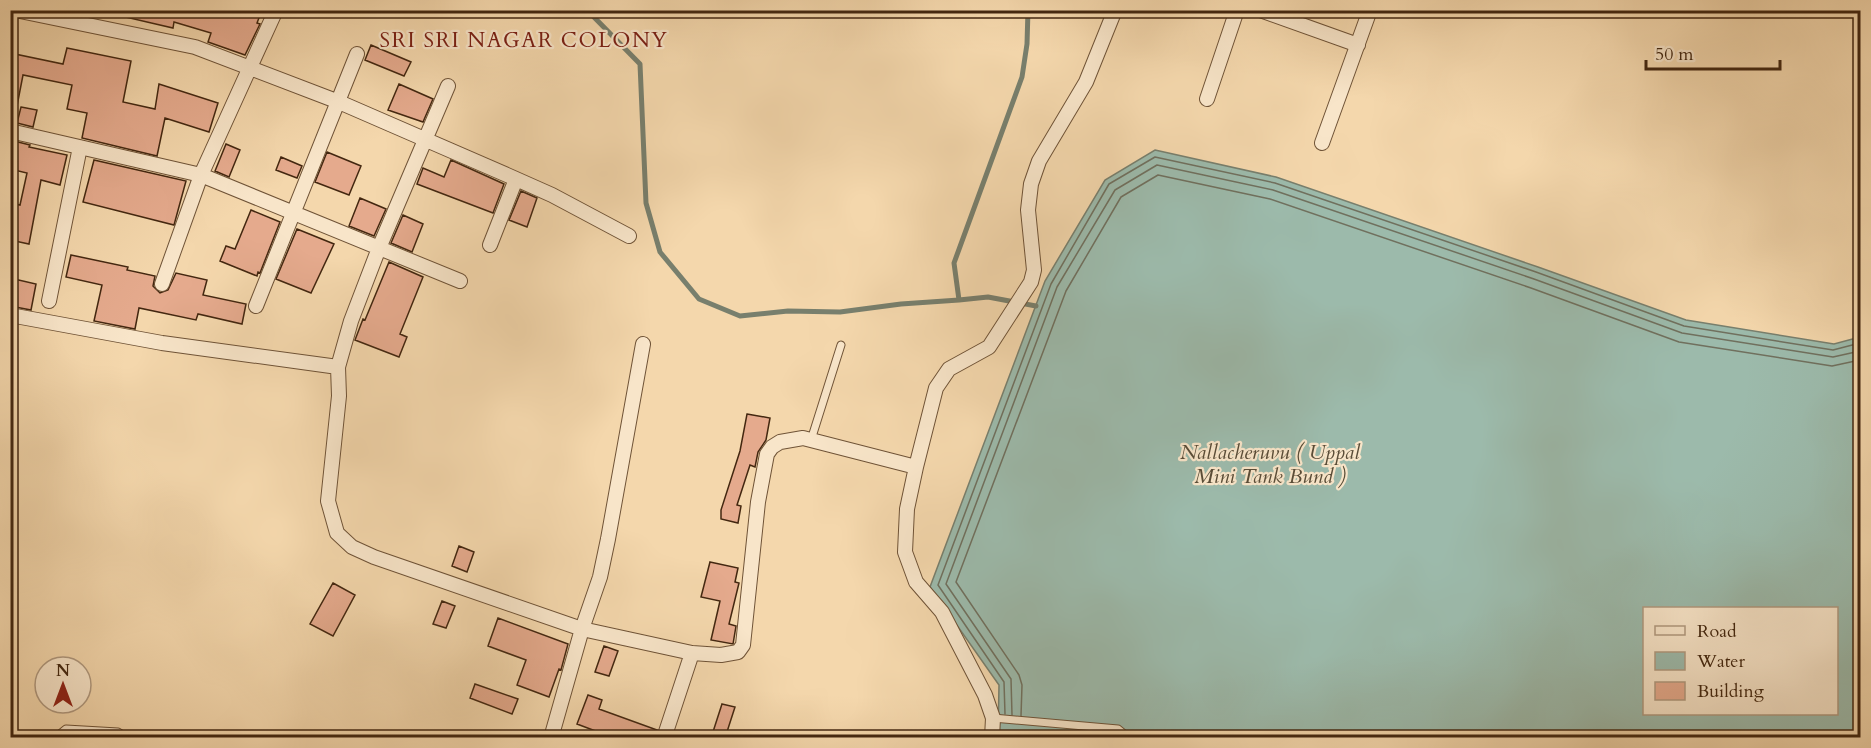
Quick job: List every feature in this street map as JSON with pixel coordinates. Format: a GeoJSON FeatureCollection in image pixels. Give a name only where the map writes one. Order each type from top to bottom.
{"type":"FeatureCollection","features":[{"type":"Feature","properties":{"kind":"street"},"geometry":{"type":"LineString","coordinates":[[15,10],[195,47],[339,102],[516,179],[552,195],[629,236]]}},
{"type":"Feature","properties":{"kind":"street"},"geometry":{"type":"LineString","coordinates":[[87,26],[88,10]]}},
{"type":"Feature","properties":{"kind":"street"},"geometry":{"type":"LineString","coordinates":[[162,284],[201,176],[276,10]]}},
{"type":"Feature","properties":{"kind":"street"},"geometry":{"type":"LineString","coordinates":[[992,738],[993,718],[985,695],[942,612],[916,582],[905,552],[907,509],[936,388],[949,369],[989,346],[995,340],[1031,282],[1034,270],[1028,210],[1031,184],[1039,161],[1086,82],[1115,10]]}},
{"type":"Feature","properties":{"kind":"street"},"geometry":{"type":"LineString","coordinates":[[1207,99],[1237,10]]}},
{"type":"Feature","properties":{"kind":"street"},"geometry":{"type":"LineString","coordinates":[[1260,10],[1358,45]]}},
{"type":"Feature","properties":{"kind":"street"},"geometry":{"type":"LineString","coordinates":[[1322,143],[1370,10]]}},
{"type":"Feature","properties":{"kind":"street"},"geometry":{"type":"LineString","coordinates":[[256,306],[291,213],[357,54]]}},
{"type":"Feature","properties":{"kind":"street"},"geometry":{"type":"LineString","coordinates":[[448,86],[379,248],[351,321],[338,368],[339,396],[328,501],[337,533],[352,547],[374,557],[582,629],[692,653],[721,655],[738,652],[743,645],[758,502],[767,454],[772,447],[780,442],[802,438],[888,458],[916,467]]}},
{"type":"Feature","properties":{"kind":"street"},"geometry":{"type":"LineString","coordinates":[[10,132],[201,176],[460,281]]}},
{"type":"Feature","properties":{"kind":"street"},"geometry":{"type":"LineString","coordinates":[[49,301],[80,147]]}},
{"type":"Feature","properties":{"kind":"street"},"geometry":{"type":"LineString","coordinates":[[490,245],[516,179]]}},
{"type":"Feature","properties":{"kind":"street"},"geometry":{"type":"LineString","coordinates":[[10,315],[162,343],[338,368]]}},
{"type":"Feature","properties":{"kind":"street"},"geometry":{"type":"LineString","coordinates":[[551,738],[582,629],[600,577],[643,344]]}},
{"type":"Feature","properties":{"kind":"street"},"geometry":{"type":"LineString","coordinates":[[664,738],[692,653]]}},
{"type":"Feature","properties":{"kind":"lane"},"geometry":{"type":"LineString","coordinates":[[811,440],[841,345]]}},
{"type":"Feature","properties":{"kind":"lane"},"geometry":{"type":"LineString","coordinates":[[993,718],[1118,729],[1129,738]]}},
{"type":"Feature","properties":{"kind":"lane"},"geometry":{"type":"LineString","coordinates":[[55,738],[66,729],[118,732],[127,738]]}},
{"type":"Feature","properties":{"kind":"water","name":"Nallacheruvu ( Uppal Mini Tank Bund )"},"geometry":{"type":"Polygon","coordinates":[[[1155,150],[1276,177],[1686,320],[1834,344],[1860,337],[1860,737],[998,737],[999,685],[930,587],[1045,281],[1105,180],[1155,150]]]}},
{"type":"Feature","properties":{"kind":"building"},"geometry":{"type":"Polygon","coordinates":[[[121,10],[262,10],[257,23],[260,24],[245,55],[208,42],[211,33],[174,22],[173,28],[121,16],[121,10]]]}},
{"type":"Feature","properties":{"kind":"building"},"geometry":{"type":"Polygon","coordinates":[[[371,45],[411,62],[404,76],[365,60],[371,45]]]}},
{"type":"Feature","properties":{"kind":"building"},"geometry":{"type":"Polygon","coordinates":[[[67,48],[131,61],[123,102],[155,109],[159,84],[218,103],[209,132],[165,118],[157,156],[82,138],[87,113],[67,109],[72,85],[23,75],[17,106],[10,106],[10,53],[63,64],[67,48]]]}},
{"type":"Feature","properties":{"kind":"building"},"geometry":{"type":"Polygon","coordinates":[[[399,84],[433,99],[423,122],[388,110],[399,84]]]}},
{"type":"Feature","properties":{"kind":"building"},"geometry":{"type":"Polygon","coordinates":[[[21,107],[37,110],[33,127],[17,123],[21,107]]]}},
{"type":"Feature","properties":{"kind":"building"},"geometry":{"type":"Polygon","coordinates":[[[14,141],[30,145],[29,147],[67,155],[60,185],[41,180],[29,244],[10,240],[10,203],[20,205],[27,173],[10,169],[10,155],[14,141]]]}},
{"type":"Feature","properties":{"kind":"building"},"geometry":{"type":"Polygon","coordinates":[[[226,144],[240,150],[229,177],[215,171],[226,144]]]}},
{"type":"Feature","properties":{"kind":"building"},"geometry":{"type":"Polygon","coordinates":[[[327,152],[361,166],[349,195],[315,182],[327,152]]]}},
{"type":"Feature","properties":{"kind":"building"},"geometry":{"type":"Polygon","coordinates":[[[281,157],[302,166],[297,178],[276,170],[281,157]]]}},
{"type":"Feature","properties":{"kind":"building"},"geometry":{"type":"Polygon","coordinates":[[[94,160],[186,181],[174,225],[83,202],[94,160]]]}},
{"type":"Feature","properties":{"kind":"building"},"geometry":{"type":"Polygon","coordinates":[[[451,160],[504,184],[493,213],[417,184],[423,168],[444,177],[451,160]]]}},
{"type":"Feature","properties":{"kind":"building"},"geometry":{"type":"Polygon","coordinates":[[[521,191],[537,198],[527,227],[509,220],[521,191]]]}},
{"type":"Feature","properties":{"kind":"building"},"geometry":{"type":"Polygon","coordinates":[[[360,198],[386,209],[374,236],[349,226],[360,198]]]}},
{"type":"Feature","properties":{"kind":"building"},"geometry":{"type":"Polygon","coordinates":[[[251,210],[280,222],[257,276],[220,261],[226,246],[235,249],[251,210]]]}},
{"type":"Feature","properties":{"kind":"building"},"geometry":{"type":"Polygon","coordinates":[[[403,215],[423,224],[412,252],[391,243],[403,215]]]}},
{"type":"Feature","properties":{"kind":"building"},"geometry":{"type":"Polygon","coordinates":[[[297,229],[334,244],[311,293],[276,279],[297,229]]]}},
{"type":"Feature","properties":{"kind":"building"},"geometry":{"type":"Polygon","coordinates":[[[71,255],[128,267],[127,270],[155,276],[153,286],[160,293],[168,290],[176,273],[207,280],[203,295],[246,304],[242,324],[198,314],[196,320],[139,308],[135,329],[94,321],[102,285],[66,277],[71,255]]]}},
{"type":"Feature","properties":{"kind":"building"},"geometry":{"type":"Polygon","coordinates":[[[389,262],[423,277],[400,334],[407,337],[399,357],[355,340],[389,262]]]}},
{"type":"Feature","properties":{"kind":"building"},"geometry":{"type":"Polygon","coordinates":[[[10,278],[36,284],[31,310],[10,306],[10,278]]]}},
{"type":"Feature","properties":{"kind":"building"},"geometry":{"type":"Polygon","coordinates":[[[747,414],[770,418],[766,440],[758,452],[755,467],[750,465],[737,505],[741,506],[738,523],[721,519],[721,510],[740,451],[747,414]]]}},
{"type":"Feature","properties":{"kind":"building"},"geometry":{"type":"Polygon","coordinates":[[[459,546],[474,552],[467,572],[452,566],[459,546]]]}},
{"type":"Feature","properties":{"kind":"building"},"geometry":{"type":"Polygon","coordinates":[[[710,562],[738,568],[735,582],[739,583],[729,624],[736,626],[733,644],[711,640],[720,601],[701,597],[710,562]]]}},
{"type":"Feature","properties":{"kind":"building"},"geometry":{"type":"Polygon","coordinates":[[[333,583],[355,595],[333,636],[310,624],[333,583]]]}},
{"type":"Feature","properties":{"kind":"building"},"geometry":{"type":"Polygon","coordinates":[[[442,601],[455,606],[446,628],[433,624],[442,601]]]}},
{"type":"Feature","properties":{"kind":"building"},"geometry":{"type":"Polygon","coordinates":[[[498,618],[568,644],[561,670],[559,669],[549,697],[517,685],[526,660],[488,646],[498,618]]]}},
{"type":"Feature","properties":{"kind":"building"},"geometry":{"type":"Polygon","coordinates":[[[604,646],[618,651],[609,676],[595,672],[604,646]]]}},
{"type":"Feature","properties":{"kind":"building"},"geometry":{"type":"Polygon","coordinates":[[[475,684],[518,699],[512,714],[470,698],[475,684]]]}},
{"type":"Feature","properties":{"kind":"building"},"geometry":{"type":"Polygon","coordinates":[[[588,695],[602,700],[599,709],[657,730],[655,738],[614,738],[577,724],[588,695]]]}},
{"type":"Feature","properties":{"kind":"building"},"geometry":{"type":"Polygon","coordinates":[[[722,704],[735,707],[725,738],[711,738],[722,704]]]}},
{"type":"Feature","properties":{"kind":"waterway"},"geometry":{"type":"LineString","coordinates":[[587,10],[640,64],[646,203],[660,252],[699,299],[740,316],[788,311],[840,312],[901,304],[959,300]]}},
{"type":"Feature","properties":{"kind":"waterway"},"geometry":{"type":"LineString","coordinates":[[1028,10],[1027,44],[1022,77],[954,263],[959,300],[988,297],[1036,306]]}},
{"type":"Feature","properties":{"kind":"district","name":"SRI SRI NAGAR COLONY"},"geometry":{"type":"Point","coordinates":[524,40]}}]}
